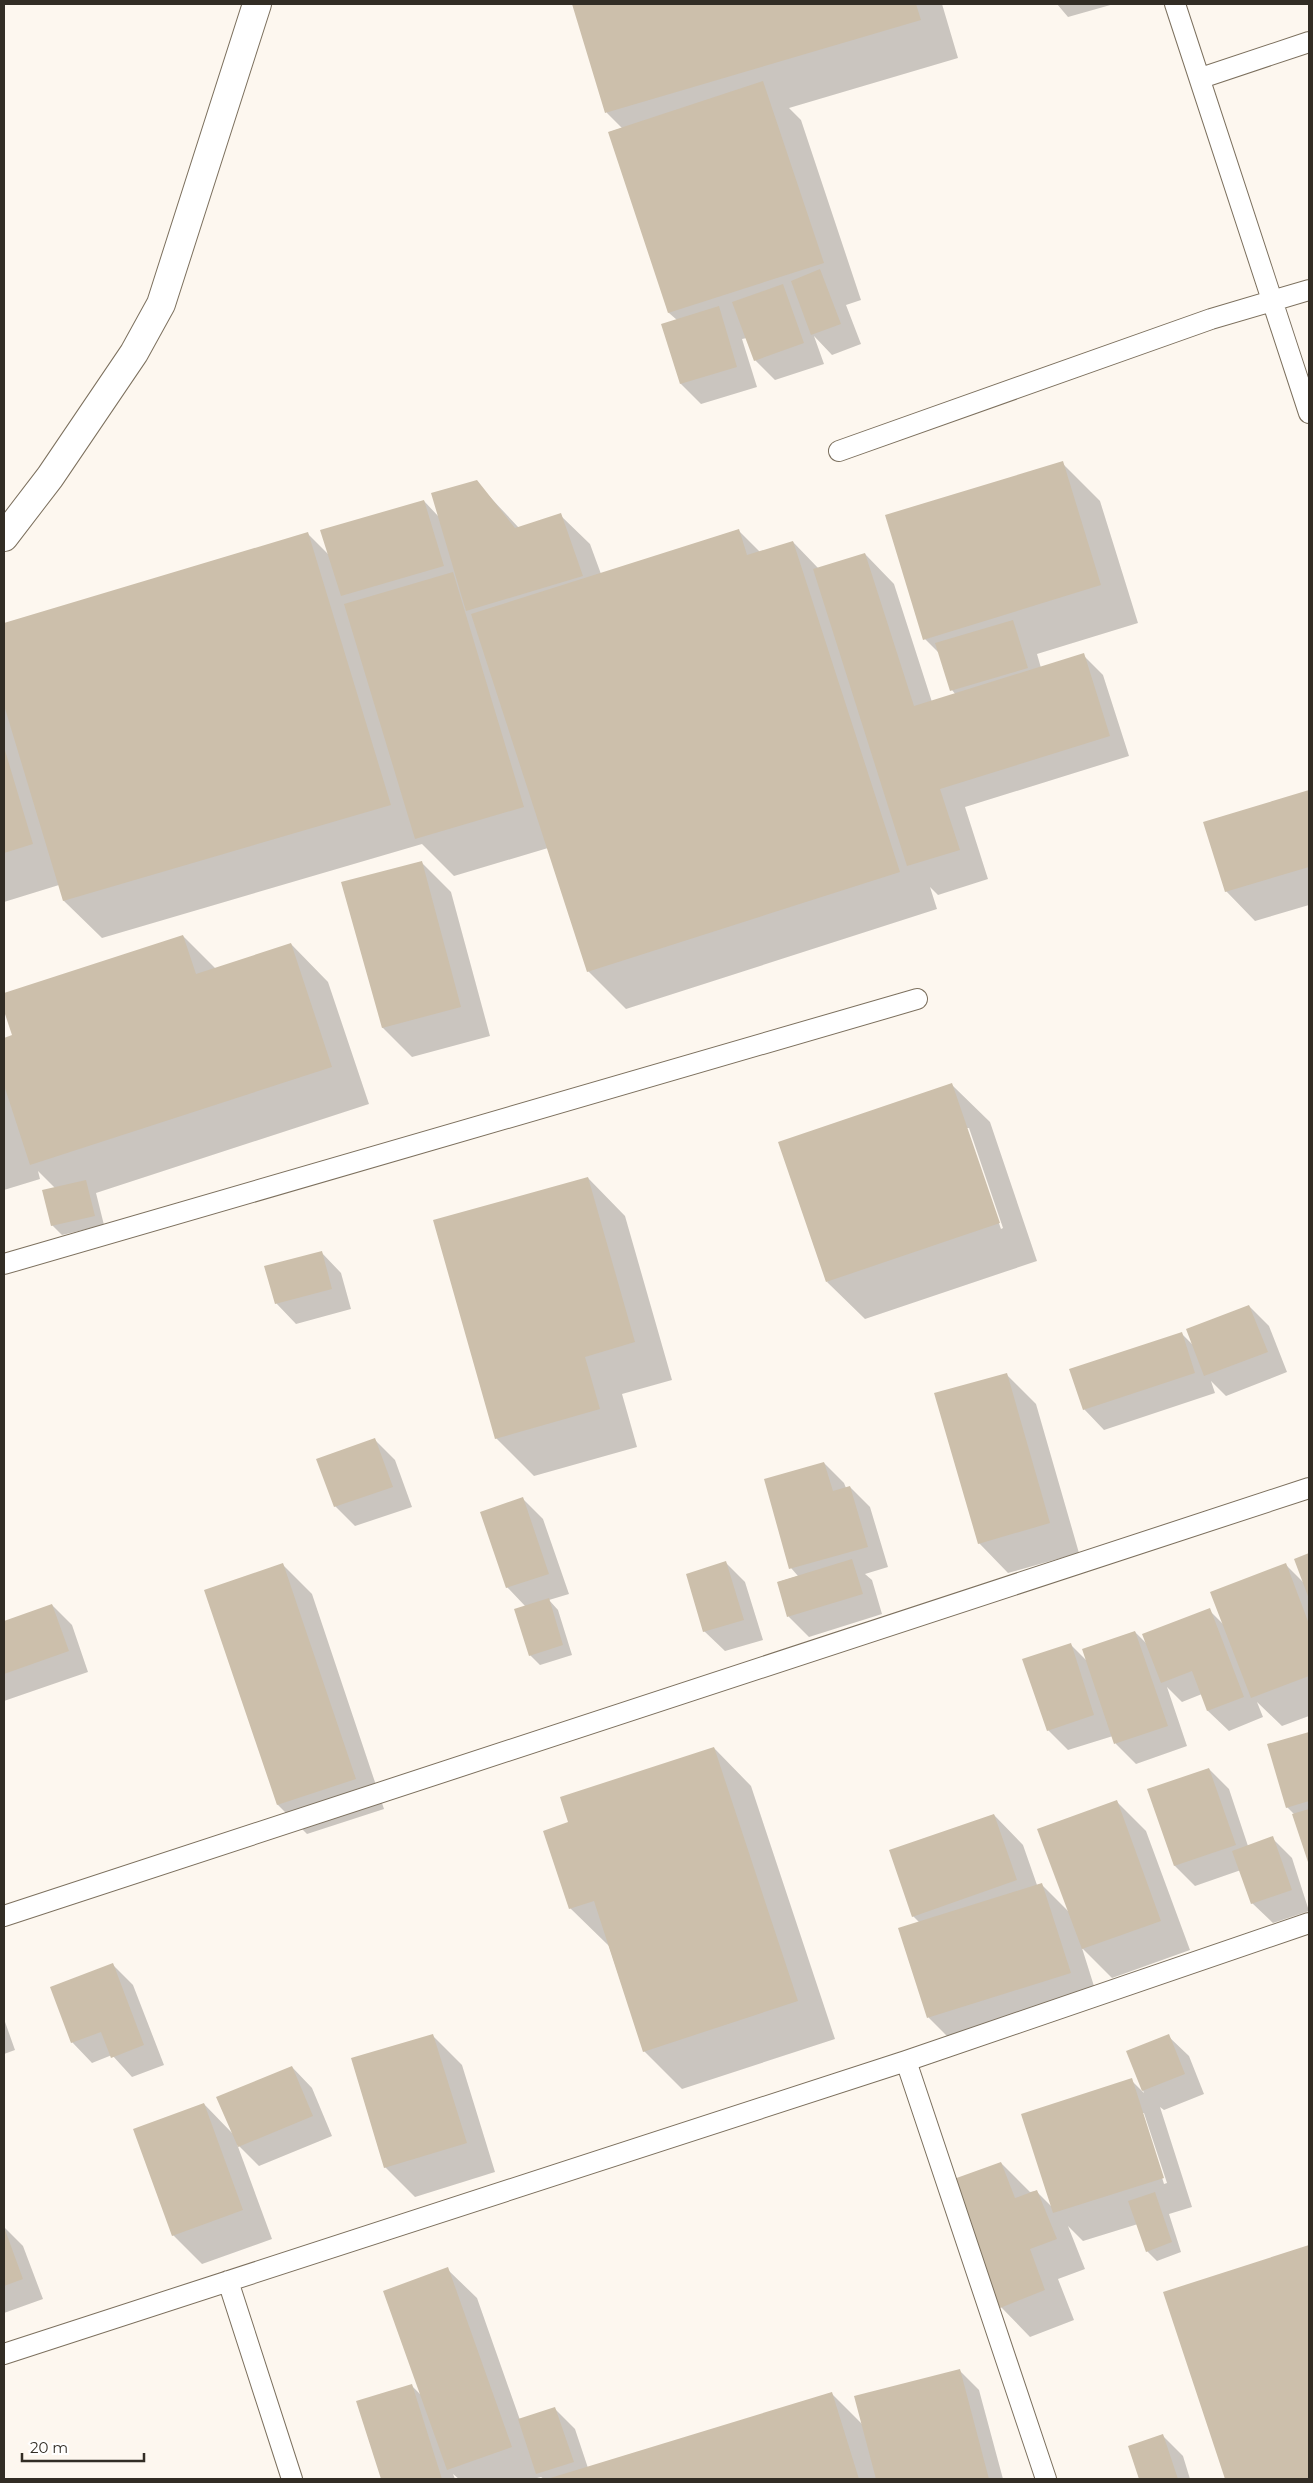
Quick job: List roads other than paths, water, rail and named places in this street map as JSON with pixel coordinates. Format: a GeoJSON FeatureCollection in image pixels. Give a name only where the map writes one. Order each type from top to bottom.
{"type":"FeatureCollection","features":[{"type":"Feature","properties":{"kind":"street"},"geometry":{"type":"LineString","coordinates":[[4,538],[50,477],[134,354],[160,304],[257,4]]}},
{"type":"Feature","properties":{"kind":"lane"},"geometry":{"type":"LineString","coordinates":[[1175,4],[1201,78],[1309,413]]}},
{"type":"Feature","properties":{"kind":"lane"},"geometry":{"type":"LineString","coordinates":[[1201,78],[1309,42]]}},
{"type":"Feature","properties":{"kind":"lane"},"geometry":{"type":"LineString","coordinates":[[839,451],[1211,319],[1309,290]]}},
{"type":"Feature","properties":{"kind":"lane"},"geometry":{"type":"LineString","coordinates":[[4,1264],[917,999]]}},
{"type":"Feature","properties":{"kind":"lane"},"geometry":{"type":"LineString","coordinates":[[4,1916],[1309,1488]]}},
{"type":"Feature","properties":{"kind":"lane"},"geometry":{"type":"LineString","coordinates":[[4,2354],[906,2061],[1309,1923]]}},
{"type":"Feature","properties":{"kind":"lane"},"geometry":{"type":"LineString","coordinates":[[906,2061],[1046,2479]]}},
{"type":"Feature","properties":{"kind":"lane"},"geometry":{"type":"LineString","coordinates":[[228,2281],[292,2479]]}}]}
